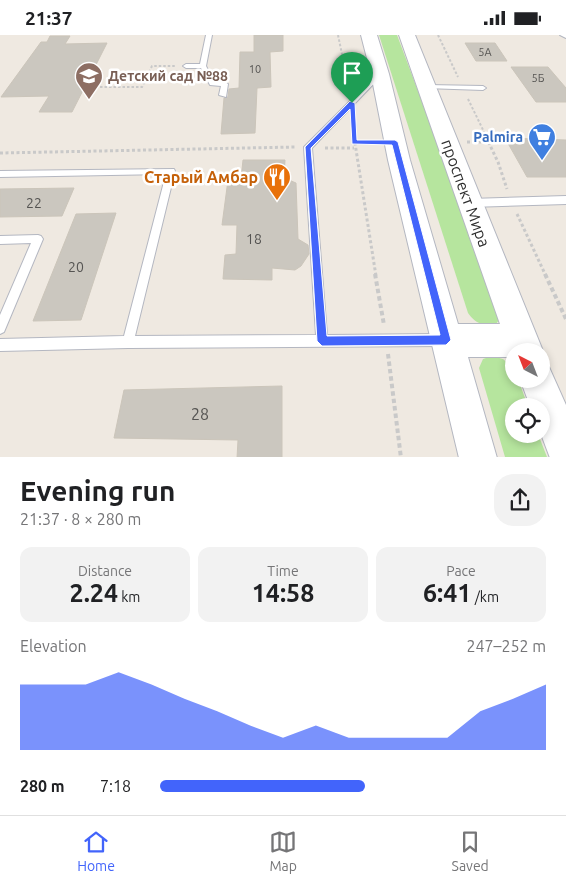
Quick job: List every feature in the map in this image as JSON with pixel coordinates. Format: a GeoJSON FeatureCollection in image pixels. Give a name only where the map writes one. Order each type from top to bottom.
{"type":"FeatureCollection","features":[{"type":"Feature","properties":{"kind":"main road"},"geometry":{"type":"LineString","coordinates":[[369,35],[446,340],[478,457]]}},
{"type":"Feature","properties":{"kind":"main road","name":"проспект Мира"},"geometry":{"type":"LineString","coordinates":[[407,35],[523,343]]}},
{"type":"Feature","properties":{"kind":"main road"},"geometry":{"type":"LineString","coordinates":[[446,340],[505,345]]}},
{"type":"Feature","properties":{"kind":"main road"},"geometry":{"type":"LineString","coordinates":[[541,388],[566,449]]}},
{"type":"Feature","properties":{"kind":"lane"},"geometry":{"type":"LineString","coordinates":[[209,35],[203,66],[212,84],[224,84],[223,95]]}},
{"type":"Feature","properties":{"kind":"lane"},"geometry":{"type":"LineString","coordinates":[[186,66],[203,66]]}},
{"type":"Feature","properties":{"kind":"lane"},"geometry":{"type":"LineString","coordinates":[[322,341],[308,147],[380,74]]}},
{"type":"Feature","properties":{"kind":"lane"},"geometry":{"type":"LineString","coordinates":[[427,87],[483,87]]}},
{"type":"Feature","properties":{"kind":"lane"},"geometry":{"type":"LineString","coordinates":[[0,174],[171,171],[128,342]]}},
{"type":"Feature","properties":{"kind":"lane"},"geometry":{"type":"LineString","coordinates":[[469,203],[566,200]]}},
{"type":"Feature","properties":{"kind":"lane"},"geometry":{"type":"LineString","coordinates":[[0,240],[38,239],[0,328]]}},
{"type":"Feature","properties":{"kind":"lane"},"geometry":{"type":"LineString","coordinates":[[0,345],[128,342],[446,340]]}},
{"type":"Feature","properties":{"kind":"path"},"geometry":{"type":"LineString","coordinates":[[338,35],[352,103],[354,148],[387,340],[401,457]]}},
{"type":"Feature","properties":{"kind":"path"},"geometry":{"type":"LineString","coordinates":[[438,35],[489,142],[498,162],[511,202],[566,319]]}},
{"type":"Feature","properties":{"kind":"path"},"geometry":{"type":"LineString","coordinates":[[91,87],[142,87],[152,66],[186,66]]}},
{"type":"Feature","properties":{"kind":"path"},"geometry":{"type":"LineString","coordinates":[[354,143],[395,142]]}},
{"type":"Feature","properties":{"kind":"path"},"geometry":{"type":"LineString","coordinates":[[447,142],[489,142]]}},
{"type":"Feature","properties":{"kind":"path"},"geometry":{"type":"LineString","coordinates":[[0,153],[308,147],[354,148]]}},
{"type":"Feature","properties":{"kind":"green space"},"geometry":{"type":"Polygon","coordinates":[[[379,35],[397,35],[500,310],[500,319],[495,325],[480,323],[474,320],[468,313],[379,35]]]}},
{"type":"Feature","properties":{"kind":"green space"},"geometry":{"type":"Polygon","coordinates":[[[492,356],[505,361],[505,388],[521,388],[525,398],[505,398],[505,443],[542,443],[547,457],[505,457],[479,368],[483,359],[492,356]]]}},
{"type":"Feature","properties":{"kind":"building"},"geometry":{"type":"Polygon","coordinates":[[[254,35],[283,35],[283,51],[270,52],[271,87],[257,88],[255,133],[221,134],[224,98],[228,97],[229,89],[239,88],[240,52],[254,52],[254,35]]]}},
{"type":"Feature","properties":{"kind":"building"},"geometry":{"type":"Polygon","coordinates":[[[50,36],[70,36],[65,44],[107,43],[72,112],[39,112],[49,96],[1,97],[41,42],[47,42],[50,36]]]}},
{"type":"Feature","properties":{"kind":"building"},"geometry":{"type":"Polygon","coordinates":[[[465,43],[495,43],[507,61],[476,61],[465,43]]]}},
{"type":"Feature","properties":{"kind":"building"},"geometry":{"type":"Polygon","coordinates":[[[511,67],[548,67],[566,88],[566,102],[536,102],[511,67]]]}},
{"type":"Feature","properties":{"kind":"building","name":"Palmira"},"geometry":{"type":"Polygon","coordinates":[[[505,138],[566,140],[566,177],[527,177],[505,138]]]}},
{"type":"Feature","properties":{"kind":"building"},"geometry":{"type":"Polygon","coordinates":[[[243,160],[285,160],[284,178],[296,183],[298,239],[308,245],[309,254],[301,266],[295,270],[272,268],[272,280],[223,279],[225,255],[236,254],[237,225],[222,225],[228,180],[241,179],[243,160]]]}},
{"type":"Feature","properties":{"kind":"building"},"geometry":{"type":"Polygon","coordinates":[[[74,188],[62,216],[0,217],[0,189],[74,188]]]}},
{"type":"Feature","properties":{"kind":"building"},"geometry":{"type":"Polygon","coordinates":[[[116,213],[81,320],[33,321],[76,214],[116,213]]]}},
{"type":"Feature","properties":{"kind":"building"},"geometry":{"type":"Polygon","coordinates":[[[282,386],[282,457],[237,457],[238,440],[114,438],[124,390],[282,386]]]}},
{"type":"Feature","properties":{"kind":"place","name":"Детский сад №88"},"geometry":{"type":"Point","coordinates":[89,100]}},
{"type":"Feature","properties":{"kind":"place","name":"Palmira"},"geometry":{"type":"Point","coordinates":[542,161]}},
{"type":"Feature","properties":{"kind":"place","name":"Старый Амбар"},"geometry":{"type":"Point","coordinates":[277,201]}},
{"type":"Feature","properties":{"kind":"route"},"geometry":{"type":"LineString","coordinates":[[352,103],[354,143],[395,142],[446,340],[322,341],[308,147],[352,103]]}}]}
